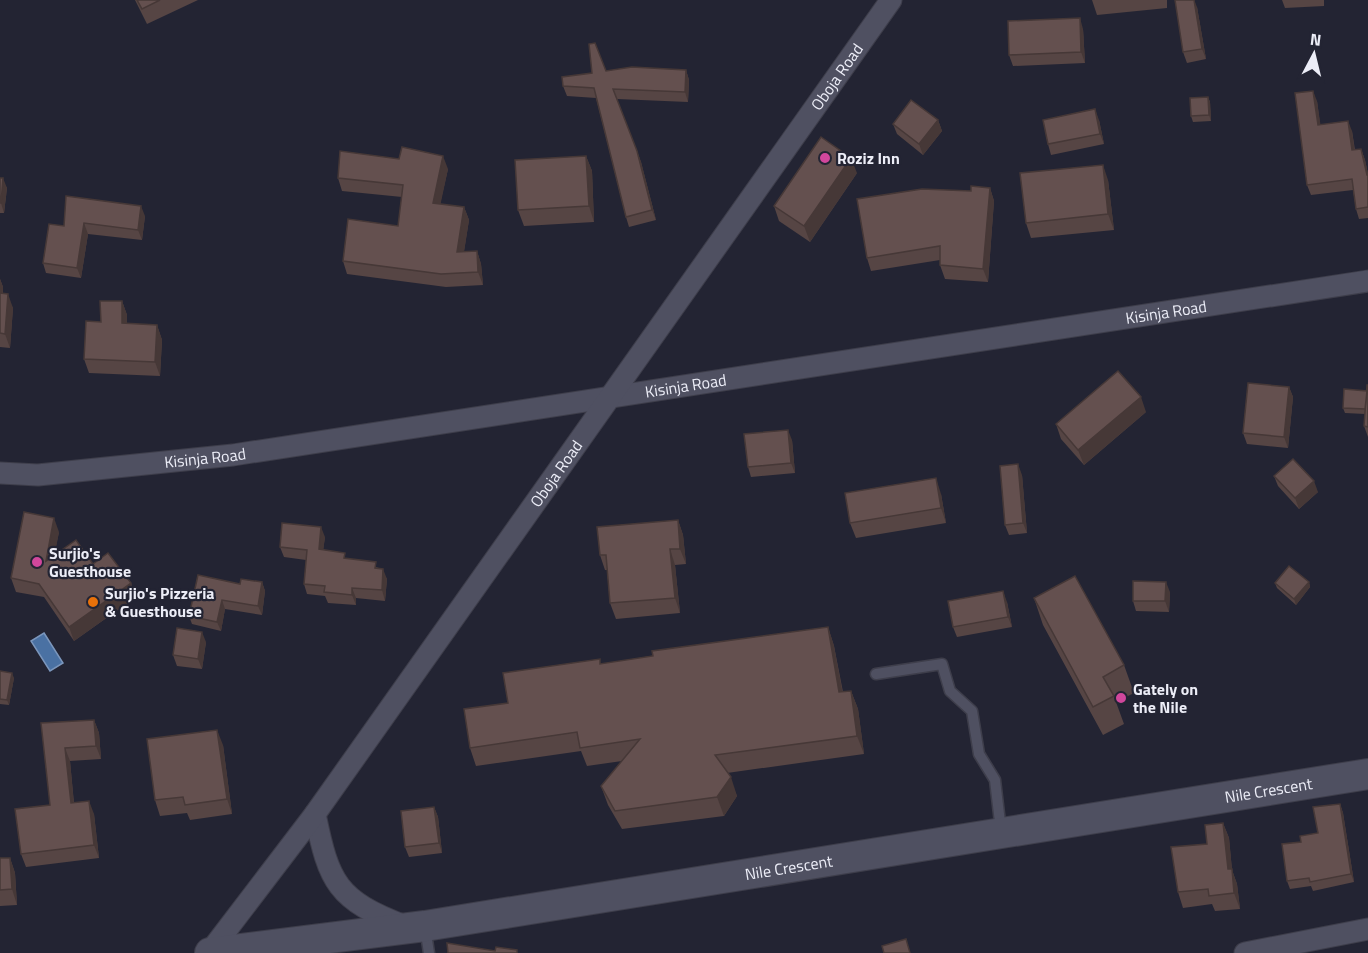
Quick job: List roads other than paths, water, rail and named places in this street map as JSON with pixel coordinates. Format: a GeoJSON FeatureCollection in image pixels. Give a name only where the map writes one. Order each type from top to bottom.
{"type":"FeatureCollection","features":[{"type":"Feature","properties":{"kind":"street","name":"Oboja Road"},"geometry":{"type":"LineString","coordinates":[[209,953],[315,814],[891,0]]}},
{"type":"Feature","properties":{"kind":"street","name":"Kisinja Road"},"geometry":{"type":"LineString","coordinates":[[0,474],[38,476],[233,455],[1368,281]]}},
{"type":"Feature","properties":{"kind":"street","name":"Nile Crescent"},"geometry":{"type":"LineString","coordinates":[[209,953],[421,936],[1002,834],[1368,774]]}},
{"type":"Feature","properties":{"kind":"street"},"geometry":{"type":"LineString","coordinates":[[315,814],[324,858],[339,888],[358,906],[421,936]]}},
{"type":"Feature","properties":{"kind":"street"},"geometry":{"type":"LineString","coordinates":[[1245,953],[1368,929]]}},
{"type":"Feature","properties":{"kind":"lane"},"geometry":{"type":"LineString","coordinates":[[876,674],[942,664],[950,691],[972,711],[980,754],[995,780],[1002,834]]}},
{"type":"Feature","properties":{"kind":"water"},"geometry":{"type":"Polygon","coordinates":[[[44,633],[63,663],[50,671],[31,641],[44,633]]]}},
{"type":"Feature","properties":{"kind":"place","name":"Roziz Inn"},"geometry":{"type":"Point","coordinates":[825,158]}},
{"type":"Feature","properties":{"kind":"place","name":"Surjio's Guesthouse"},"geometry":{"type":"Point","coordinates":[37,562]}},
{"type":"Feature","properties":{"kind":"place","name":"Surjio's Pizzeria & Guesthouse"},"geometry":{"type":"Point","coordinates":[93,602]}},
{"type":"Feature","properties":{"kind":"place","name":"Gately on the Nile"},"geometry":{"type":"Point","coordinates":[1121,698]}}]}
